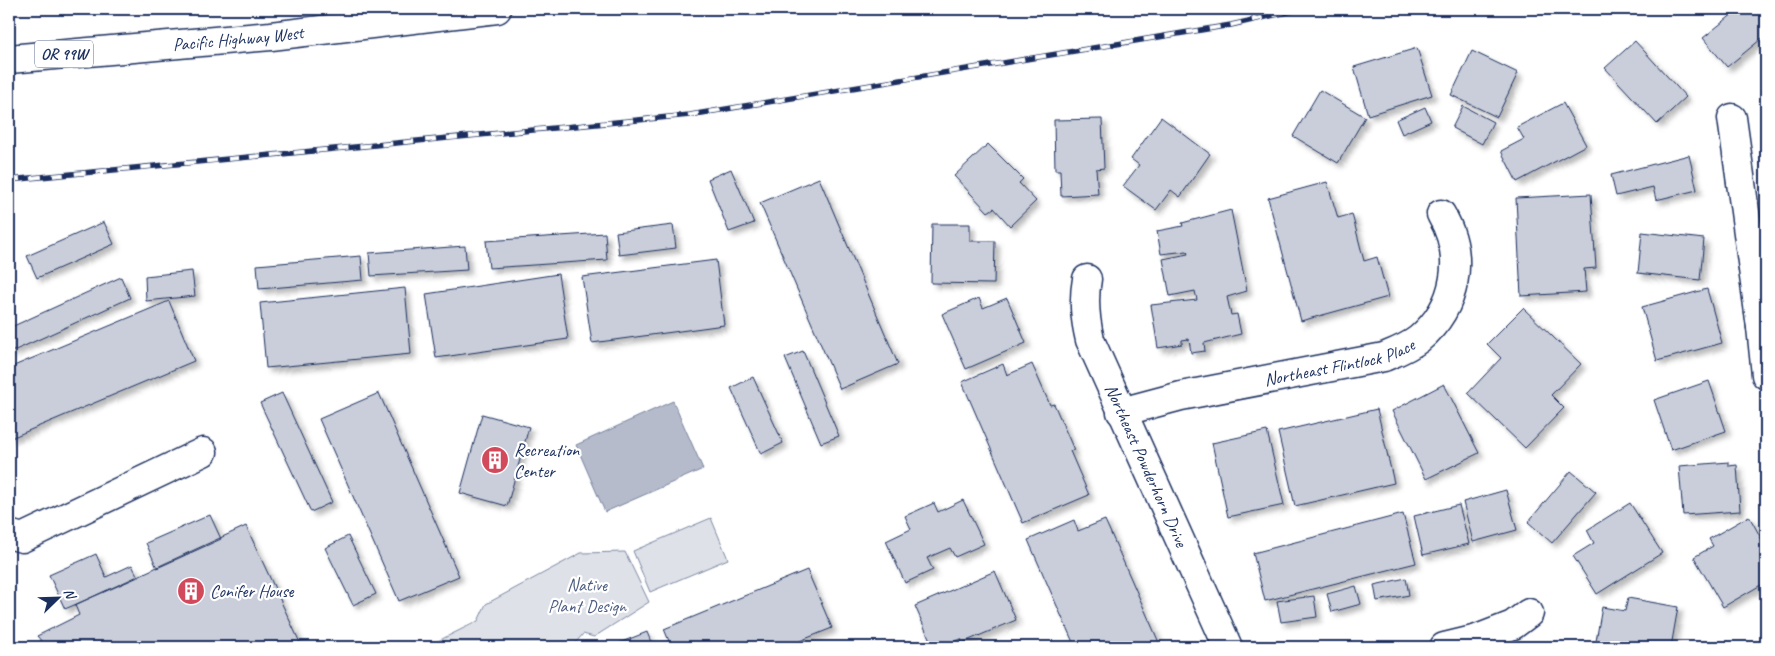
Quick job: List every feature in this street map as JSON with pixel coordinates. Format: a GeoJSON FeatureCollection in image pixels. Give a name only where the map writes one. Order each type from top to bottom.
{"type":"FeatureCollection","features":[{"type":"Feature","properties":{"kind":"main road","name":"Pacific Highway West"},"geometry":{"type":"LineString","coordinates":[[9,59],[271,36],[497,9]]}},
{"type":"Feature","properties":{"kind":"main road"},"geometry":{"type":"LineString","coordinates":[[1732,118],[1764,326],[1766,375]]}},
{"type":"Feature","properties":{"kind":"main road","name":"Northeast Flintlock Place"},"geometry":{"type":"LineString","coordinates":[[1121,412],[1181,396],[1384,356],[1402,350],[1419,339],[1438,317],[1452,291],[1455,255],[1448,226],[1441,214]]}},
{"type":"Feature","properties":{"kind":"main road","name":"Northeast Powderhorn Drive"},"geometry":{"type":"LineString","coordinates":[[1086,279],[1084,295],[1085,317],[1090,340],[1228,647]]}},
{"type":"Feature","properties":{"kind":"main road"},"geometry":{"type":"LineString","coordinates":[[9,534],[22,538],[203,452]]}},
{"type":"Feature","properties":{"kind":"main road"},"geometry":{"type":"LineString","coordinates":[[1444,647],[1513,625],[1529,613]]}},
{"type":"Feature","properties":{"kind":"green space"},"geometry":{"type":"Polygon","coordinates":[[[711,518],[728,559],[650,592],[633,551],[711,518]]]}},
{"type":"Feature","properties":{"kind":"green space","name":"Native Plant Design"},"geometry":{"type":"Polygon","coordinates":[[[625,552],[649,602],[594,637],[583,634],[572,647],[426,647],[478,621],[486,604],[581,553],[625,552]]]}},
{"type":"Feature","properties":{"kind":"water"},"geometry":{"type":"Polygon","coordinates":[[[673,401],[703,469],[605,512],[576,445],[673,401]]]}},
{"type":"Feature","properties":{"kind":"building"},"geometry":{"type":"Polygon","coordinates":[[[1739,9],[1766,9],[1766,35],[1727,67],[1703,38],[1739,9]]]}},
{"type":"Feature","properties":{"kind":"building"},"geometry":{"type":"Polygon","coordinates":[[[1635,41],[1686,97],[1657,124],[1605,68],[1635,41]]]}},
{"type":"Feature","properties":{"kind":"building"},"geometry":{"type":"Polygon","coordinates":[[[1417,48],[1432,95],[1368,115],[1354,67],[1417,48]]]}},
{"type":"Feature","properties":{"kind":"building"},"geometry":{"type":"Polygon","coordinates":[[[1472,51],[1518,73],[1497,117],[1451,95],[1472,51]]]}},
{"type":"Feature","properties":{"kind":"building"},"geometry":{"type":"Polygon","coordinates":[[[1320,90],[1365,117],[1338,163],[1293,136],[1320,90]]]}},
{"type":"Feature","properties":{"kind":"building"},"geometry":{"type":"Polygon","coordinates":[[[1563,103],[1586,145],[1517,182],[1501,151],[1524,139],[1517,127],[1563,103]]]}},
{"type":"Feature","properties":{"kind":"building"},"geometry":{"type":"Polygon","coordinates":[[[1463,106],[1493,122],[1482,144],[1452,128],[1463,106]]]}},
{"type":"Feature","properties":{"kind":"building"},"geometry":{"type":"Polygon","coordinates":[[[1425,107],[1431,121],[1402,134],[1396,120],[1425,107]]]}},
{"type":"Feature","properties":{"kind":"building"},"geometry":{"type":"Polygon","coordinates":[[[1161,117],[1210,154],[1180,197],[1171,190],[1156,210],[1123,186],[1139,165],[1131,159],[1161,117]]]}},
{"type":"Feature","properties":{"kind":"building"},"geometry":{"type":"Polygon","coordinates":[[[1102,119],[1104,168],[1096,169],[1098,194],[1061,196],[1060,170],[1055,170],[1054,120],[1102,119]]]}},
{"type":"Feature","properties":{"kind":"building"},"geometry":{"type":"Polygon","coordinates":[[[988,144],[1023,179],[1019,183],[1036,201],[1010,226],[994,208],[988,212],[954,176],[988,144]]]}},
{"type":"Feature","properties":{"kind":"building"},"geometry":{"type":"Polygon","coordinates":[[[1689,155],[1697,190],[1656,200],[1653,187],[1616,196],[1611,175],[1689,155]]]}},
{"type":"Feature","properties":{"kind":"building"},"geometry":{"type":"Polygon","coordinates":[[[731,169],[754,223],[729,232],[708,179],[731,169]]]}},
{"type":"Feature","properties":{"kind":"building"},"geometry":{"type":"Polygon","coordinates":[[[819,178],[898,364],[840,389],[760,203],[819,178]]]}},
{"type":"Feature","properties":{"kind":"building"},"geometry":{"type":"Polygon","coordinates":[[[1327,182],[1338,218],[1352,214],[1364,261],[1377,257],[1388,297],[1301,321],[1268,198],[1327,182]]]}},
{"type":"Feature","properties":{"kind":"building"},"geometry":{"type":"Polygon","coordinates":[[[1591,194],[1596,268],[1584,269],[1586,292],[1521,296],[1516,198],[1591,194]]]}},
{"type":"Feature","properties":{"kind":"building"},"geometry":{"type":"Polygon","coordinates":[[[1231,210],[1247,291],[1227,297],[1231,315],[1237,314],[1241,334],[1204,343],[1205,351],[1191,353],[1189,339],[1182,340],[1182,344],[1158,348],[1151,305],[1197,300],[1195,291],[1170,296],[1163,259],[1188,254],[1187,251],[1161,254],[1157,231],[1183,226],[1182,223],[1231,210]]]}},
{"type":"Feature","properties":{"kind":"building"},"geometry":{"type":"Polygon","coordinates":[[[104,222],[114,244],[37,278],[27,256],[104,222]]]}},
{"type":"Feature","properties":{"kind":"building"},"geometry":{"type":"Polygon","coordinates":[[[932,224],[970,224],[970,241],[995,241],[994,284],[931,283],[932,224]]]}},
{"type":"Feature","properties":{"kind":"building"},"geometry":{"type":"Polygon","coordinates":[[[673,225],[676,248],[619,255],[616,232],[673,225]]]}},
{"type":"Feature","properties":{"kind":"building"},"geometry":{"type":"Polygon","coordinates":[[[1642,232],[1704,239],[1700,280],[1638,273],[1642,232]]]}},
{"type":"Feature","properties":{"kind":"building"},"geometry":{"type":"Polygon","coordinates":[[[605,233],[607,260],[489,268],[486,241],[605,233]]]}},
{"type":"Feature","properties":{"kind":"building"},"geometry":{"type":"Polygon","coordinates":[[[465,246],[467,270],[371,276],[369,253],[465,246]]]}},
{"type":"Feature","properties":{"kind":"building"},"geometry":{"type":"Polygon","coordinates":[[[361,256],[363,280],[259,289],[257,265],[361,256]]]}},
{"type":"Feature","properties":{"kind":"building"},"geometry":{"type":"Polygon","coordinates":[[[716,260],[724,325],[592,343],[582,277],[716,260]]]}},
{"type":"Feature","properties":{"kind":"building"},"geometry":{"type":"Polygon","coordinates":[[[192,271],[195,296],[146,301],[145,276],[192,271]]]}},
{"type":"Feature","properties":{"kind":"building"},"geometry":{"type":"Polygon","coordinates":[[[558,274],[568,339],[436,358],[426,294],[558,274]]]}},
{"type":"Feature","properties":{"kind":"building"},"geometry":{"type":"Polygon","coordinates":[[[121,277],[130,298],[9,353],[9,328],[121,277]]]}},
{"type":"Feature","properties":{"kind":"building"},"geometry":{"type":"Polygon","coordinates":[[[405,288],[411,354],[266,368],[260,303],[405,288]]]}},
{"type":"Feature","properties":{"kind":"building"},"geometry":{"type":"Polygon","coordinates":[[[1707,289],[1722,343],[1657,361],[1642,307],[1707,289]]]}},
{"type":"Feature","properties":{"kind":"building"},"geometry":{"type":"Polygon","coordinates":[[[979,298],[983,308],[1007,298],[1026,343],[966,369],[942,314],[979,298]]]}},
{"type":"Feature","properties":{"kind":"building"},"geometry":{"type":"Polygon","coordinates":[[[169,301],[194,361],[11,438],[9,433],[9,368],[169,301]]]}},
{"type":"Feature","properties":{"kind":"building"},"geometry":{"type":"Polygon","coordinates":[[[1523,308],[1581,364],[1551,395],[1564,408],[1525,448],[1468,393],[1501,358],[1487,344],[1523,308]]]}},
{"type":"Feature","properties":{"kind":"building"},"geometry":{"type":"Polygon","coordinates":[[[803,351],[839,436],[821,443],[785,358],[803,351]]]}},
{"type":"Feature","properties":{"kind":"building"},"geometry":{"type":"Polygon","coordinates":[[[1003,364],[1007,375],[1032,364],[1050,405],[1054,404],[1074,450],[1070,451],[1089,495],[1023,523],[962,382],[1003,364]]]}},
{"type":"Feature","properties":{"kind":"building"},"geometry":{"type":"Polygon","coordinates":[[[753,377],[783,443],[761,454],[731,388],[753,377]]]}},
{"type":"Feature","properties":{"kind":"building"},"geometry":{"type":"Polygon","coordinates":[[[1709,381],[1726,431],[1671,450],[1654,400],[1709,381]]]}},
{"type":"Feature","properties":{"kind":"building"},"geometry":{"type":"Polygon","coordinates":[[[1444,384],[1479,453],[1426,479],[1392,411],[1444,384]]]}},
{"type":"Feature","properties":{"kind":"building"},"geometry":{"type":"Polygon","coordinates":[[[282,393],[332,502],[311,512],[260,403],[282,393]]]}},
{"type":"Feature","properties":{"kind":"building"},"geometry":{"type":"Polygon","coordinates":[[[379,393],[459,576],[399,601],[319,419],[379,393]]]}},
{"type":"Feature","properties":{"kind":"building"},"geometry":{"type":"Polygon","coordinates":[[[1377,409],[1394,483],[1295,506],[1278,432],[1377,409]]]}},
{"type":"Feature","properties":{"kind":"building","name":"Recreation Center"},"geometry":{"type":"Polygon","coordinates":[[[482,414],[529,427],[507,506],[460,493],[482,414]]]}},
{"type":"Feature","properties":{"kind":"building"},"geometry":{"type":"Polygon","coordinates":[[[1267,431],[1284,505],[1228,517],[1212,443],[1267,431]]]}},
{"type":"Feature","properties":{"kind":"building"},"geometry":{"type":"Polygon","coordinates":[[[1729,462],[1729,466],[1737,465],[1740,511],[1683,515],[1679,466],[1729,462]]]}},
{"type":"Feature","properties":{"kind":"building"},"geometry":{"type":"Polygon","coordinates":[[[1571,471],[1596,492],[1552,543],[1528,522],[1571,471]]]}},
{"type":"Feature","properties":{"kind":"building"},"geometry":{"type":"Polygon","coordinates":[[[1506,490],[1517,530],[1473,542],[1463,502],[1506,490]]]}},
{"type":"Feature","properties":{"kind":"building"},"geometry":{"type":"Polygon","coordinates":[[[963,500],[984,544],[955,557],[950,548],[927,558],[933,570],[905,583],[886,541],[911,529],[905,516],[934,503],[938,512],[963,500]]]}},
{"type":"Feature","properties":{"kind":"building"},"geometry":{"type":"Polygon","coordinates":[[[1630,503],[1662,553],[1597,594],[1573,556],[1594,543],[1587,530],[1630,503]]]}},
{"type":"Feature","properties":{"kind":"building"},"geometry":{"type":"Polygon","coordinates":[[[1459,505],[1469,544],[1423,555],[1414,516],[1459,505]]]}},
{"type":"Feature","properties":{"kind":"building"},"geometry":{"type":"Polygon","coordinates":[[[1403,514],[1416,563],[1265,601],[1253,553],[1403,514]]]}},
{"type":"Feature","properties":{"kind":"building"},"geometry":{"type":"Polygon","coordinates":[[[210,515],[221,539],[157,568],[146,543],[210,515]]]}},
{"type":"Feature","properties":{"kind":"building"},"geometry":{"type":"Polygon","coordinates":[[[1749,516],[1766,547],[1766,582],[1723,607],[1694,557],[1713,546],[1709,539],[1749,516]]]}},
{"type":"Feature","properties":{"kind":"building"},"geometry":{"type":"Polygon","coordinates":[[[1074,520],[1078,531],[1105,520],[1161,647],[1075,647],[1028,540],[1074,520]]]}},
{"type":"Feature","properties":{"kind":"building","name":"Conifer House"},"geometry":{"type":"Polygon","coordinates":[[[246,526],[302,647],[41,647],[43,643],[37,636],[79,615],[75,605],[246,526]]]}},
{"type":"Feature","properties":{"kind":"building"},"geometry":{"type":"Polygon","coordinates":[[[348,536],[376,594],[353,605],[325,548],[348,536]]]}},
{"type":"Feature","properties":{"kind":"building"},"geometry":{"type":"Polygon","coordinates":[[[96,554],[106,577],[132,565],[138,577],[65,609],[49,575],[96,554]]]}},
{"type":"Feature","properties":{"kind":"building"},"geometry":{"type":"Polygon","coordinates":[[[807,570],[832,628],[785,647],[653,647],[669,641],[664,629],[807,570]]]}},
{"type":"Feature","properties":{"kind":"building"},"geometry":{"type":"Polygon","coordinates":[[[995,571],[1016,620],[962,643],[961,639],[941,647],[933,647],[915,606],[995,571]]]}},
{"type":"Feature","properties":{"kind":"building"},"geometry":{"type":"Polygon","coordinates":[[[1406,578],[1409,595],[1377,601],[1374,585],[1406,578]]]}},
{"type":"Feature","properties":{"kind":"building"},"geometry":{"type":"Polygon","coordinates":[[[1356,586],[1361,604],[1332,612],[1327,594],[1356,586]]]}},
{"type":"Feature","properties":{"kind":"building"},"geometry":{"type":"Polygon","coordinates":[[[1314,596],[1317,617],[1281,622],[1277,601],[1314,596]]]}},
{"type":"Feature","properties":{"kind":"building"},"geometry":{"type":"Polygon","coordinates":[[[1628,598],[1678,607],[1671,647],[1595,647],[1602,607],[1625,611],[1628,598]]]}},
{"type":"Feature","properties":{"kind":"building"},"geometry":{"type":"Polygon","coordinates":[[[647,632],[653,647],[609,647],[647,632]]]}},
{"type":"Feature","properties":{"kind":"railway"},"geometry":{"type":"LineString","coordinates":[[9,180],[690,115],[1231,25],[1301,9]]}},
{"type":"Feature","properties":{"kind":"place","name":"Recreation Center"},"geometry":{"type":"Point","coordinates":[495,460]}},
{"type":"Feature","properties":{"kind":"place","name":"Conifer House"},"geometry":{"type":"Point","coordinates":[191,591]}}]}
